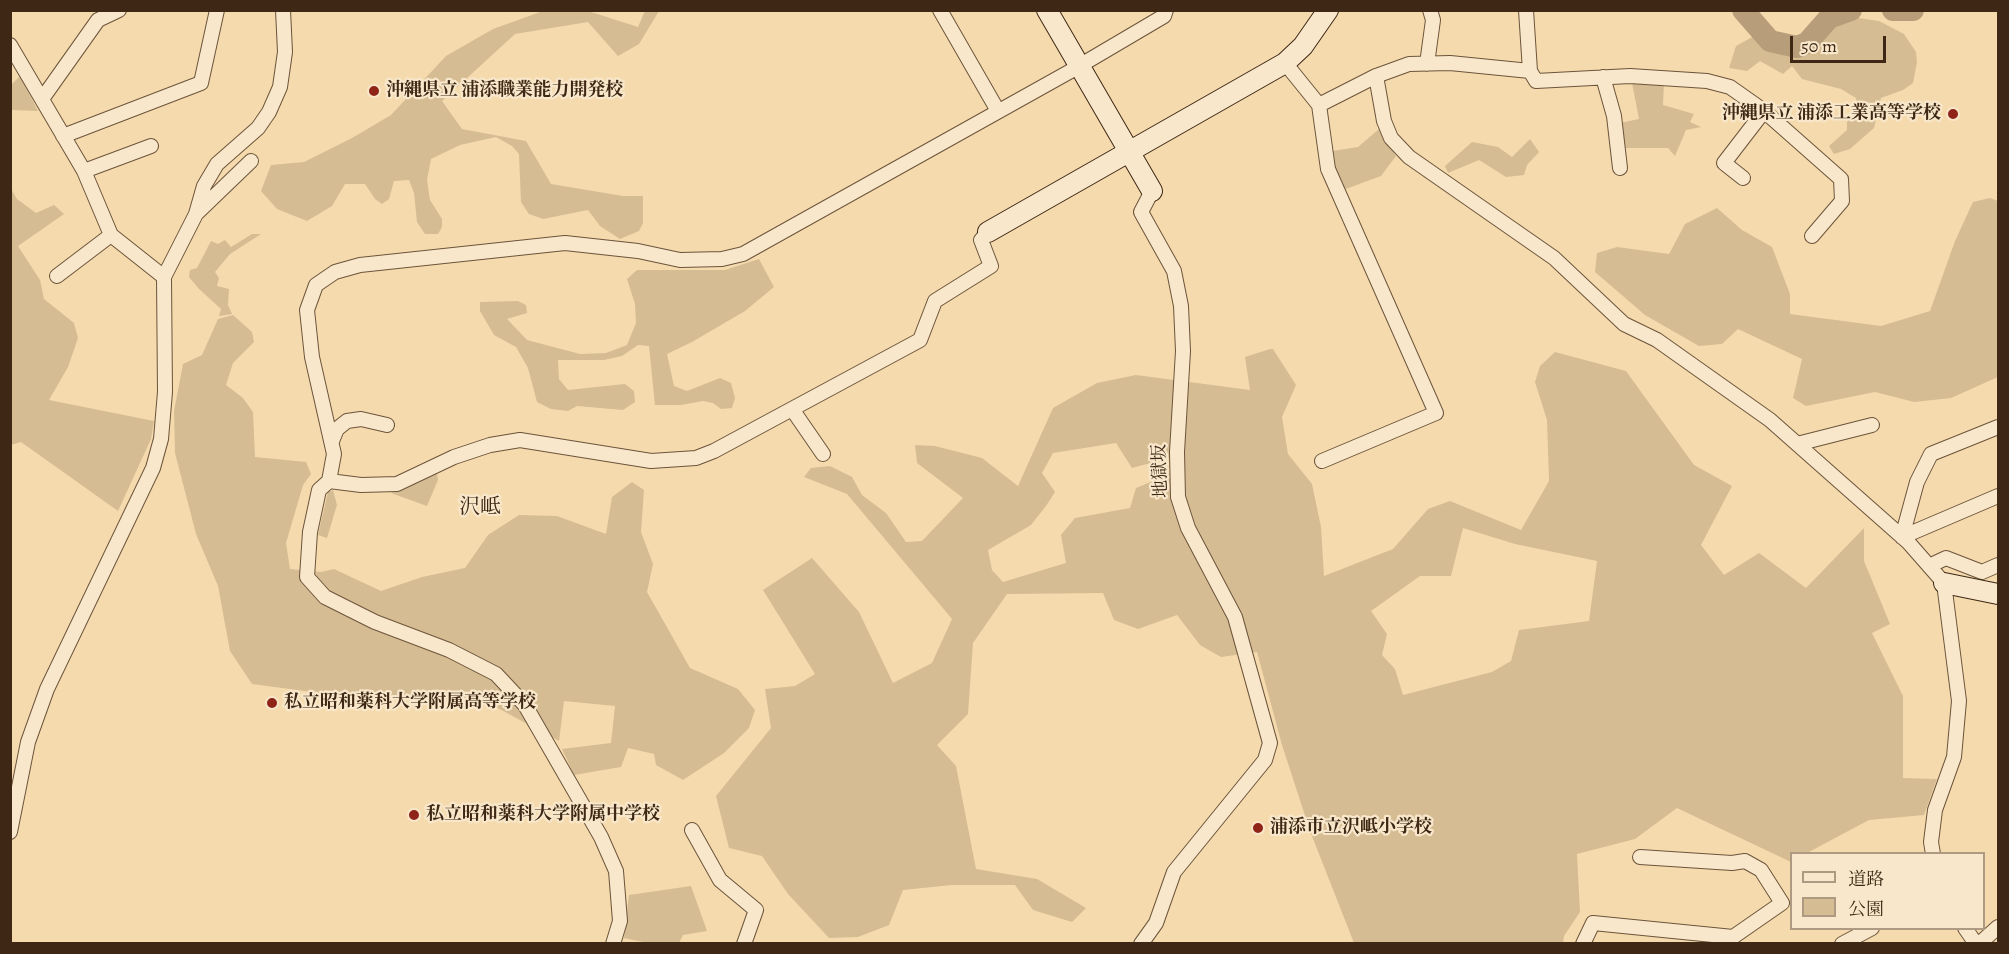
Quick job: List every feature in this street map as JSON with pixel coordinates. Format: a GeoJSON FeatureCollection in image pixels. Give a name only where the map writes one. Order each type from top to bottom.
{"type":"FeatureCollection","features":[{"type":"Feature","properties":{"kind":"street"},"geometry":{"type":"LineString","coordinates":[[42,99],[98,20],[119,10]]}},
{"type":"Feature","properties":{"kind":"street"},"geometry":{"type":"LineString","coordinates":[[63,136],[201,83],[218,10]]}},
{"type":"Feature","properties":{"kind":"street"},"geometry":{"type":"LineString","coordinates":[[11,825],[28,742],[47,689],[153,468],[161,439],[165,392],[164,277],[196,213],[204,186],[217,164],[258,128],[269,112],[280,87],[285,52],[283,10]]}},
{"type":"Feature","properties":{"kind":"street"},"geometry":{"type":"LineString","coordinates":[[940,10],[998,111]]}},
{"type":"Feature","properties":{"kind":"street"},"geometry":{"type":"LineString","coordinates":[[1047,10],[1152,191]]}},
{"type":"Feature","properties":{"kind":"street"},"geometry":{"type":"LineString","coordinates":[[613,944],[620,921],[616,871],[601,837],[525,705],[496,674],[449,650],[375,622],[325,597],[307,577],[310,532],[319,490],[329,481],[334,454],[312,357],[307,310],[316,285],[335,272],[391,260],[565,243],[638,251],[680,260],[722,259],[742,254],[1079,67],[1164,16],[1166,10]]}},
{"type":"Feature","properties":{"kind":"street"},"geometry":{"type":"LineString","coordinates":[[329,481],[362,485],[397,484],[454,457],[490,445],[520,440],[651,461],[696,458],[722,447],[920,340],[935,301],[991,266],[981,240],[988,232],[1285,63],[1303,46],[1328,10]]}},
{"type":"Feature","properties":{"kind":"street"},"geometry":{"type":"LineString","coordinates":[[1427,64],[1433,20],[1430,10]]}},
{"type":"Feature","properties":{"kind":"street"},"geometry":{"type":"LineString","coordinates":[[1526,10],[1530,71],[1536,81],[1671,77],[1707,81],[1730,87],[1764,111],[1841,179],[1842,201],[1812,236]]}},
{"type":"Feature","properties":{"kind":"street"},"geometry":{"type":"LineString","coordinates":[[10,45],[84,171],[111,235],[164,277]]}},
{"type":"Feature","properties":{"kind":"street"},"geometry":{"type":"LineString","coordinates":[[1285,63],[1319,105],[1328,169],[1436,413],[1322,461]]}},
{"type":"Feature","properties":{"kind":"street"},"geometry":{"type":"LineString","coordinates":[[1319,105],[1376,76],[1409,64],[1530,71]]}},
{"type":"Feature","properties":{"kind":"street"},"geometry":{"type":"LineString","coordinates":[[1376,76],[1384,121],[1392,138],[1409,157],[1554,258],[1624,324],[1657,340],[1770,420],[1902,537],[1944,583],[1959,701],[1954,757],[1935,810],[1931,842],[1933,852]]}},
{"type":"Feature","properties":{"kind":"street"},"geometry":{"type":"LineString","coordinates":[[1603,78],[1614,116],[1620,168]]}},
{"type":"Feature","properties":{"kind":"street"},"geometry":{"type":"LineString","coordinates":[[1743,178],[1724,163],[1764,111]]}},
{"type":"Feature","properties":{"kind":"street"},"geometry":{"type":"LineString","coordinates":[[84,171],[151,146]]}},
{"type":"Feature","properties":{"kind":"street"},"geometry":{"type":"LineString","coordinates":[[196,213],[250,161]]}},
{"type":"Feature","properties":{"kind":"street","name":"地獄坂"},"geometry":{"type":"LineString","coordinates":[[1141,944],[1156,924],[1174,872],[1265,760],[1270,743],[1238,625],[1188,528],[1178,497],[1176,452],[1183,351],[1180,306],[1174,271],[1141,212],[1152,191]]}},
{"type":"Feature","properties":{"kind":"street"},"geometry":{"type":"LineString","coordinates":[[57,276],[111,235]]}},
{"type":"Feature","properties":{"kind":"street"},"geometry":{"type":"LineString","coordinates":[[792,409],[823,454]]}},
{"type":"Feature","properties":{"kind":"street"},"geometry":{"type":"LineString","coordinates":[[332,441],[337,429],[347,421],[361,419],[387,425]]}},
{"type":"Feature","properties":{"kind":"street"},"geometry":{"type":"LineString","coordinates":[[1797,444],[1872,425]]}},
{"type":"Feature","properties":{"kind":"street"},"geometry":{"type":"LineString","coordinates":[[1902,537],[1917,482],[1931,454],[1998,427]]}},
{"type":"Feature","properties":{"kind":"street"},"geometry":{"type":"LineString","coordinates":[[1902,537],[1998,495]]}},
{"type":"Feature","properties":{"kind":"street"},"geometry":{"type":"LineString","coordinates":[[1929,566],[1946,558],[1982,572],[1998,565]]}},
{"type":"Feature","properties":{"kind":"street"},"geometry":{"type":"LineString","coordinates":[[1944,583],[1998,594]]}},
{"type":"Feature","properties":{"kind":"street"},"geometry":{"type":"LineString","coordinates":[[692,830],[720,880],[756,910],[744,944]]}},
{"type":"Feature","properties":{"kind":"street"},"geometry":{"type":"LineString","coordinates":[[1583,944],[1593,923],[1733,937],[1782,903],[1761,870],[1745,861],[1732,863],[1641,856]]}},
{"type":"Feature","properties":{"kind":"street"},"geometry":{"type":"LineString","coordinates":[[1967,930],[1978,944],[1998,927]]}},
{"type":"Feature","properties":{"kind":"street"},"geometry":{"type":"LineString","coordinates":[[1842,944],[1868,930]]}},
{"type":"Feature","properties":{"kind":"green space"},"geometry":{"type":"Polygon","coordinates":[[[543,11],[588,11],[638,27],[645,11],[659,11],[639,44],[618,56],[588,22],[515,34],[442,101],[462,129],[526,141],[551,184],[623,196],[643,196],[643,223],[639,231],[620,239],[600,226],[588,210],[543,219],[529,214],[521,202],[519,154],[512,146],[496,137],[460,145],[431,159],[427,180],[430,200],[442,219],[442,227],[438,234],[425,234],[417,222],[414,193],[409,180],[394,181],[389,199],[382,204],[375,199],[365,184],[345,184],[332,206],[307,221],[277,209],[261,191],[271,165],[304,162],[352,138],[391,115],[446,56],[493,29],[543,11]]]}},
{"type":"Feature","properties":{"kind":"green space"},"geometry":{"type":"Polygon","coordinates":[[[1851,17],[1879,21],[1904,34],[1916,52],[1917,62],[1913,83],[1903,90],[1881,98],[1874,128],[1850,149],[1834,154],[1829,146],[1847,130],[1847,122],[1857,111],[1856,98],[1841,89],[1802,79],[1792,66],[1783,74],[1760,61],[1747,71],[1729,68],[1736,46],[1754,36],[1769,50],[1805,52],[1833,26],[1851,17]]]}},
{"type":"Feature","properties":{"kind":"green space"},"geometry":{"type":"Polygon","coordinates":[[[20,76],[38,111],[11,110],[11,85],[20,76]]]}},
{"type":"Feature","properties":{"kind":"green space"},"geometry":{"type":"Polygon","coordinates":[[[1664,82],[1663,105],[1694,114],[1690,122],[1701,127],[1686,130],[1675,156],[1668,148],[1623,148],[1620,123],[1639,119],[1632,83],[1664,82]]]}},
{"type":"Feature","properties":{"kind":"green space"},"geometry":{"type":"Polygon","coordinates":[[[1379,129],[1396,156],[1381,176],[1343,190],[1333,169],[1332,151],[1358,147],[1379,129]]]}},
{"type":"Feature","properties":{"kind":"green space"},"geometry":{"type":"Polygon","coordinates":[[[1530,139],[1539,152],[1527,165],[1524,175],[1506,177],[1479,160],[1448,173],[1445,166],[1472,142],[1498,147],[1512,157],[1530,139]]]}},
{"type":"Feature","properties":{"kind":"green space"},"geometry":{"type":"Polygon","coordinates":[[[11,189],[17,199],[36,213],[54,205],[64,214],[18,246],[40,280],[44,299],[74,323],[78,338],[68,367],[49,400],[154,421],[151,439],[118,511],[21,442],[11,445],[11,189]]]}},
{"type":"Feature","properties":{"kind":"green space"},"geometry":{"type":"Polygon","coordinates":[[[1990,198],[1998,201],[1998,377],[1951,398],[1914,402],[1875,392],[1806,406],[1793,398],[1802,359],[1738,329],[1722,344],[1699,346],[1645,315],[1595,272],[1597,253],[1617,247],[1669,254],[1685,224],[1717,208],[1742,230],[1772,247],[1790,294],[1790,314],[1881,326],[1930,311],[1955,241],[1973,202],[1990,198]]]}},
{"type":"Feature","properties":{"kind":"green space"},"geometry":{"type":"Polygon","coordinates":[[[252,234],[261,234],[230,254],[215,272],[219,278],[217,286],[229,289],[228,305],[232,314],[219,316],[221,309],[189,277],[190,270],[197,268],[211,241],[218,244],[225,240],[231,247],[252,234]]]}},
{"type":"Feature","properties":{"kind":"green space"},"geometry":{"type":"Polygon","coordinates":[[[759,259],[774,287],[745,311],[667,354],[674,386],[687,391],[720,378],[731,383],[735,398],[732,408],[721,409],[713,403],[703,401],[681,405],[655,405],[649,346],[638,345],[622,356],[604,360],[558,360],[559,379],[568,390],[625,384],[634,391],[635,402],[623,410],[577,406],[568,411],[551,409],[537,402],[528,368],[516,347],[494,335],[480,311],[480,302],[518,301],[526,305],[527,313],[507,319],[527,340],[580,354],[606,353],[627,345],[636,323],[635,304],[627,279],[637,270],[725,270],[759,259]]]}},
{"type":"Feature","properties":{"kind":"green space"},"geometry":{"type":"Polygon","coordinates":[[[233,315],[252,332],[254,342],[233,363],[226,385],[243,398],[253,412],[255,457],[306,462],[311,474],[303,485],[286,543],[290,569],[321,572],[334,569],[381,591],[422,577],[465,568],[488,535],[519,515],[557,516],[606,534],[612,497],[632,482],[644,490],[641,532],[653,564],[647,592],[690,668],[738,689],[755,710],[749,728],[724,753],[683,780],[656,765],[654,754],[628,748],[621,767],[574,775],[562,749],[611,743],[615,706],[564,701],[559,741],[492,705],[320,693],[252,684],[230,651],[218,586],[196,534],[175,453],[174,411],[183,364],[202,355],[218,319],[233,315]]]}},
{"type":"Feature","properties":{"kind":"green space"},"geometry":{"type":"Polygon","coordinates":[[[1273,349],[1296,385],[1282,417],[1288,454],[1312,484],[1321,527],[1324,576],[1393,549],[1428,509],[1450,501],[1521,530],[1549,481],[1547,420],[1535,382],[1540,366],[1555,352],[1626,371],[1694,465],[1732,486],[1701,545],[1724,575],[1759,553],[1806,588],[1864,528],[1864,561],[1890,624],[1872,633],[1903,696],[1903,778],[1937,779],[1924,815],[1869,820],[1809,852],[1790,852],[1790,862],[1677,808],[1635,839],[1577,854],[1580,912],[1564,936],[1563,943],[1354,943],[1310,831],[1282,745],[1257,652],[1221,657],[1200,645],[1177,615],[1138,629],[1114,620],[1103,593],[1007,594],[973,643],[968,714],[937,745],[956,766],[976,869],[1037,879],[1086,908],[1072,922],[1033,910],[1015,885],[952,885],[903,890],[889,925],[858,937],[829,938],[788,894],[762,856],[729,848],[716,796],[771,728],[765,689],[795,686],[815,674],[763,590],[812,558],[859,612],[893,683],[932,663],[952,619],[847,494],[804,477],[811,468],[830,466],[852,477],[862,495],[886,513],[906,542],[922,541],[963,498],[917,463],[915,445],[935,446],[982,458],[1018,486],[1053,408],[1097,383],[1136,375],[1250,390],[1245,357],[1273,349]],[[1116,443],[1053,453],[1042,473],[1055,492],[1031,525],[988,550],[992,570],[1003,582],[1066,563],[1061,535],[1075,518],[1130,508],[1136,488],[1170,474],[1169,458],[1132,468],[1116,443]],[[1463,528],[1451,576],[1420,576],[1371,611],[1387,634],[1382,655],[1395,669],[1403,695],[1492,672],[1511,661],[1519,630],[1589,621],[1597,561],[1515,544],[1463,528]]]}},
{"type":"Feature","properties":{"kind":"green space"},"geometry":{"type":"Polygon","coordinates":[[[437,473],[438,480],[427,506],[391,493],[437,473]]]}},
{"type":"Feature","properties":{"kind":"green space"},"geometry":{"type":"Polygon","coordinates":[[[333,490],[337,505],[327,538],[318,535],[328,492],[333,490]]]}},
{"type":"Feature","properties":{"kind":"green space"},"geometry":{"type":"Polygon","coordinates":[[[691,886],[707,931],[683,935],[679,943],[648,943],[624,938],[629,895],[691,886]]]}},
{"type":"Feature","properties":{"kind":"waterway"},"geometry":{"type":"LineString","coordinates":[[1743,10],[1770,41],[1797,47],[1807,43],[1829,18],[1851,10]]}},
{"type":"Feature","properties":{"kind":"waterway"},"geometry":{"type":"LineString","coordinates":[[1893,10],[1913,10]]}},
{"type":"Feature","properties":{"kind":"place","name":"沖縄県立 浦添職業能力開発校"},"geometry":{"type":"Point","coordinates":[374,91]}},
{"type":"Feature","properties":{"kind":"place","name":"沖縄県立 浦添工業高等学校"},"geometry":{"type":"Point","coordinates":[1953,114]}},
{"type":"Feature","properties":{"kind":"place","name":"私立昭和薬科大学附属高等学校"},"geometry":{"type":"Point","coordinates":[272,703]}},
{"type":"Feature","properties":{"kind":"place","name":"私立昭和薬科大学附属中学校"},"geometry":{"type":"Point","coordinates":[414,815]}},
{"type":"Feature","properties":{"kind":"place","name":"浦添市立沢岻小学校"},"geometry":{"type":"Point","coordinates":[1258,828]}},
{"type":"Feature","properties":{"kind":"district","name":"沢岻"},"geometry":{"type":"Point","coordinates":[480,508]}}]}
